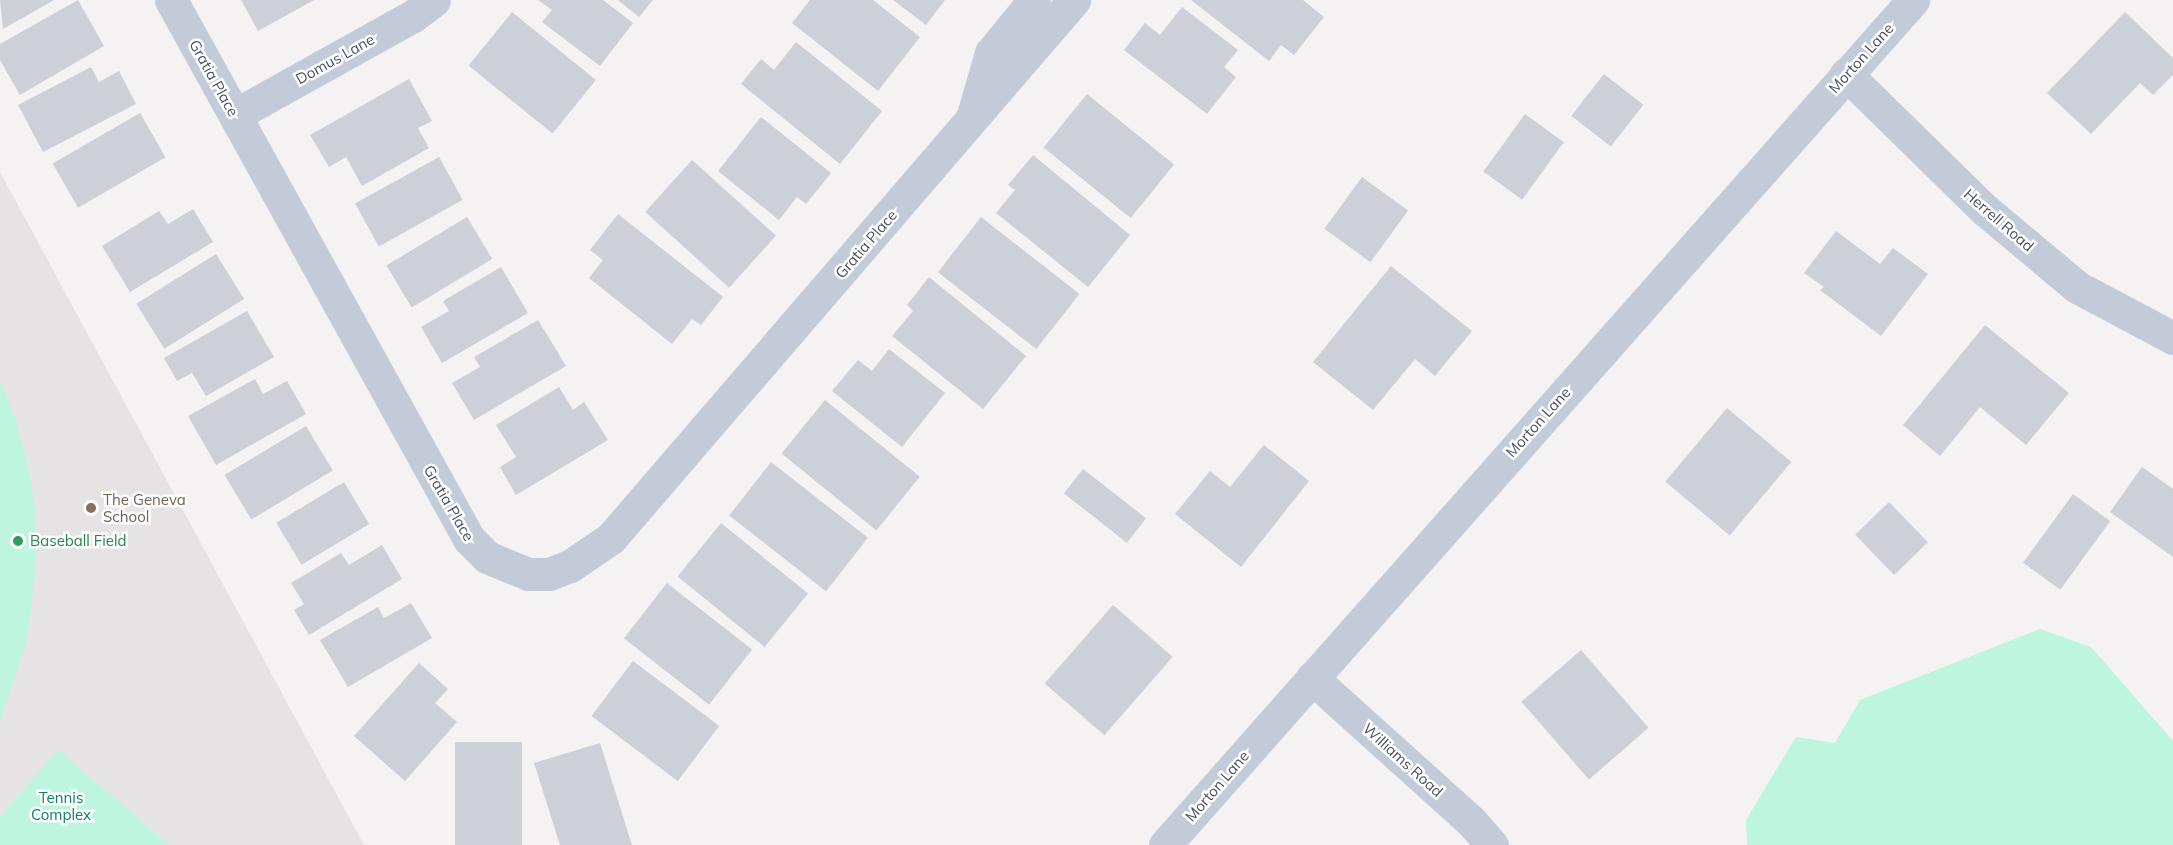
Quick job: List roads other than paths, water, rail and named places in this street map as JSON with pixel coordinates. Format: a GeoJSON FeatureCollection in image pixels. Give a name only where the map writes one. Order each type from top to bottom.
{"type":"FeatureCollection","features":[{"type":"Feature","properties":{"kind":"street","name":"Gratia Place"},"geometry":{"type":"LineString","coordinates":[[171,0],[469,540],[487,557],[528,574],[549,574],[570,566],[610,538],[1074,0]]}},
{"type":"Feature","properties":{"kind":"street","name":"Domus Lane"},"geometry":{"type":"LineString","coordinates":[[235,116],[413,16],[434,0]]}},
{"type":"Feature","properties":{"kind":"street","name":"Gratia Place"},"geometry":{"type":"LineString","coordinates":[[971,122],[981,76],[991,53],[1034,0]]}},
{"type":"Feature","properties":{"kind":"street","name":"Morton Lane"},"geometry":{"type":"LineString","coordinates":[[1165,845],[1913,0]]}},
{"type":"Feature","properties":{"kind":"street","name":"Herrell Road"},"geometry":{"type":"LineString","coordinates":[[1846,74],[1985,210],[2077,287],[2173,338]]}},
{"type":"Feature","properties":{"kind":"street","name":"Williams Road"},"geometry":{"type":"LineString","coordinates":[[1312,678],[1471,821],[1492,845]]}},
{"type":"Feature","properties":{"kind":"place","name":"The Geneva School"},"geometry":{"type":"Point","coordinates":[91,508]}},
{"type":"Feature","properties":{"kind":"place","name":"Baseball Field"},"geometry":{"type":"Point","coordinates":[18,541]}},
{"type":"Feature","properties":{"kind":"park label","name":"Tennis Complex"},"geometry":{"type":"Point","coordinates":[61,806]}}]}
